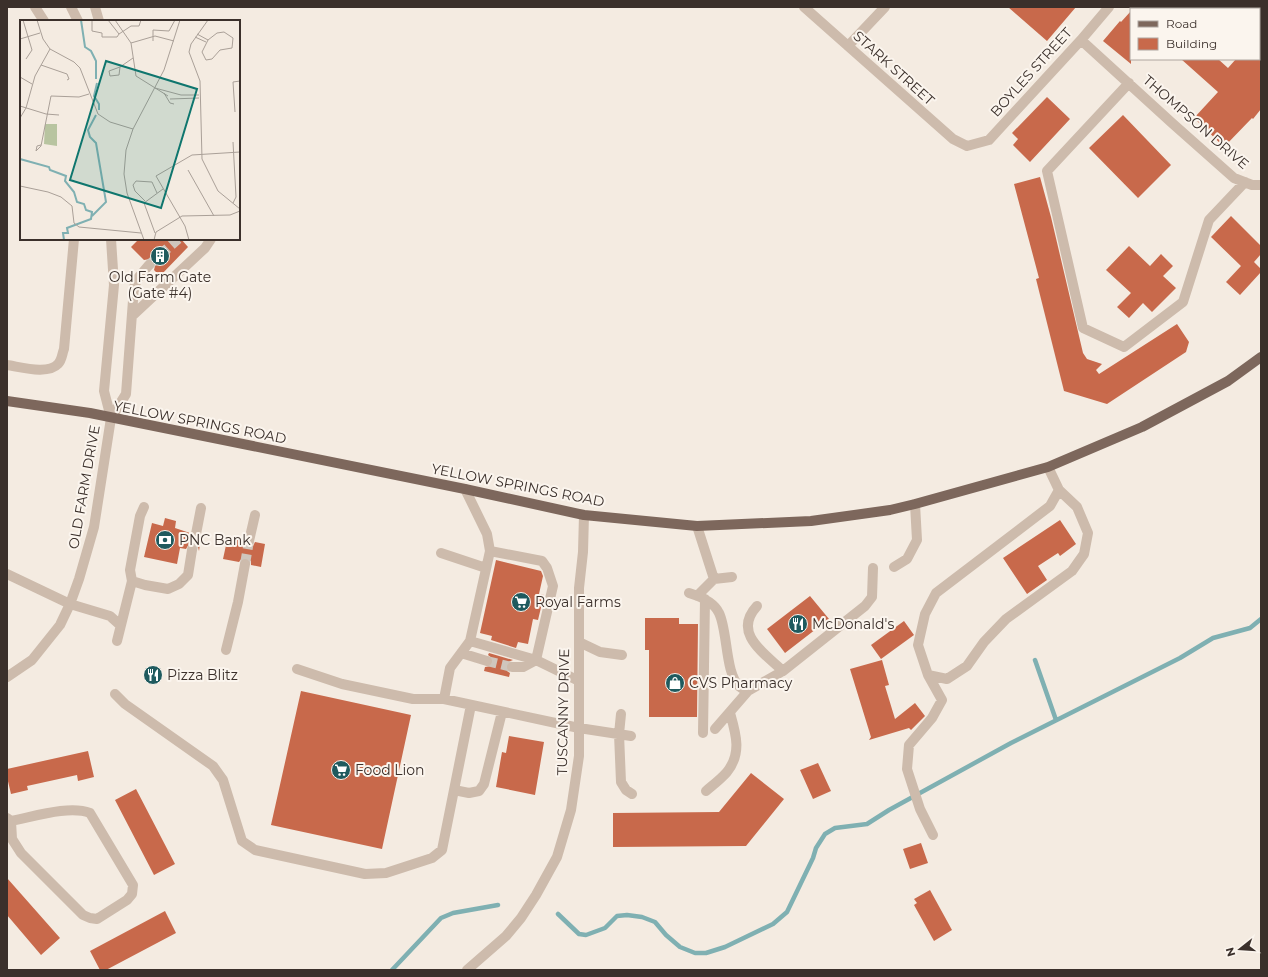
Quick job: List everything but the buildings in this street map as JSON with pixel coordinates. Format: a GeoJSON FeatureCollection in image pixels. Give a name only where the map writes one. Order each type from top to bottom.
{"type":"FeatureCollection","features":[{"type":"Feature","properties":{"kind":"main road","name":"YELLOW SPRINGS ROAD"},"geometry":{"type":"LineString","coordinates":[[7,401],[90,413],[465,489],[584,515],[698,526],[812,520],[890,510],[1048,467],[1142,427],[1228,381],[1261,357]]}},
{"type":"Feature","properties":{"kind":"street"},"geometry":{"type":"LineString","coordinates":[[35,7],[43,20]]}},
{"type":"Feature","properties":{"kind":"street"},"geometry":{"type":"LineString","coordinates":[[71,7],[78,20]]}},
{"type":"Feature","properties":{"kind":"street"},"geometry":{"type":"LineString","coordinates":[[95,7],[99,20]]}},
{"type":"Feature","properties":{"kind":"street","name":"STARK STREET"},"geometry":{"type":"LineString","coordinates":[[804,7],[953,139],[967,146]]}},
{"type":"Feature","properties":{"kind":"street"},"geometry":{"type":"LineString","coordinates":[[848,46],[885,7]]}},
{"type":"Feature","properties":{"kind":"street","name":"BOYLES STREET"},"geometry":{"type":"LineString","coordinates":[[967,146],[989,140],[1081,40],[1109,7]]}},
{"type":"Feature","properties":{"kind":"street","name":"THOMPSON DRIVE"},"geometry":{"type":"LineString","coordinates":[[1081,40],[1172,124],[1234,178],[1252,185],[1261,184]]}},
{"type":"Feature","properties":{"kind":"street"},"geometry":{"type":"LineString","coordinates":[[1129,83],[1047,171],[1083,328],[1124,348],[1183,302],[1209,220],[1245,182]]}},
{"type":"Feature","properties":{"kind":"street"},"geometry":{"type":"LineString","coordinates":[[7,365],[41,370],[52,369],[60,363],[64,349],[74,240]]}},
{"type":"Feature","properties":{"kind":"street"},"geometry":{"type":"LineString","coordinates":[[111,240],[114,285],[104,391],[111,418]]}},
{"type":"Feature","properties":{"kind":"street"},"geometry":{"type":"LineString","coordinates":[[132,316],[205,248],[210,240]]}},
{"type":"Feature","properties":{"kind":"street"},"geometry":{"type":"LineString","coordinates":[[111,418],[126,394],[134,287],[138,278],[149,265]]}},
{"type":"Feature","properties":{"kind":"street","name":"OLD FARM DRIVE"},"geometry":{"type":"LineString","coordinates":[[7,677],[32,660],[60,625],[70,604],[94,527],[111,418]]}},
{"type":"Feature","properties":{"kind":"street"},"geometry":{"type":"LineString","coordinates":[[928,675],[947,679],[967,666],[984,642],[1006,619],[1072,571],[1084,554],[1088,533],[1077,507],[1059,490],[1048,467]]}},
{"type":"Feature","properties":{"kind":"street"},"geometry":{"type":"LineString","coordinates":[[444,699],[450,668],[470,641],[490,551],[487,534],[465,489]]}},
{"type":"Feature","properties":{"kind":"street"},"geometry":{"type":"LineString","coordinates":[[933,835],[920,809],[907,769],[909,745],[932,718],[942,700],[928,675],[918,645],[925,614],[936,593],[1050,506],[1059,490]]}},
{"type":"Feature","properties":{"kind":"street"},"geometry":{"type":"LineString","coordinates":[[894,567],[907,559],[916,540],[915,504]]}},
{"type":"Feature","properties":{"kind":"street"},"geometry":{"type":"LineString","coordinates":[[117,641],[132,581],[130,570],[140,516],[144,507]]}},
{"type":"Feature","properties":{"kind":"street"},"geometry":{"type":"LineString","coordinates":[[196,534],[201,508]]}},
{"type":"Feature","properties":{"kind":"street"},"geometry":{"type":"LineString","coordinates":[[249,541],[255,515]]}},
{"type":"Feature","properties":{"kind":"street","name":"TUSCANNY DRIVE"},"geometry":{"type":"LineString","coordinates":[[467,970],[506,936],[540,888],[557,856],[571,810],[579,756],[579,594],[583,552],[584,515]]}},
{"type":"Feature","properties":{"kind":"street"},"geometry":{"type":"LineString","coordinates":[[698,526],[714,579]]}},
{"type":"Feature","properties":{"kind":"street"},"geometry":{"type":"LineString","coordinates":[[132,581],[168,589],[178,584],[188,575],[192,550]]}},
{"type":"Feature","properties":{"kind":"street"},"geometry":{"type":"LineString","coordinates":[[490,551],[542,561],[547,568],[553,586],[536,660]]}},
{"type":"Feature","properties":{"kind":"street"},"geometry":{"type":"LineString","coordinates":[[441,554],[486,568]]}},
{"type":"Feature","properties":{"kind":"street"},"geometry":{"type":"LineString","coordinates":[[226,650],[238,602],[245,564]]}},
{"type":"Feature","properties":{"kind":"street"},"geometry":{"type":"LineString","coordinates":[[715,729],[748,691],[783,671],[865,606],[872,597],[873,568]]}},
{"type":"Feature","properties":{"kind":"street"},"geometry":{"type":"LineString","coordinates":[[7,574],[70,604],[110,616],[120,625]]}},
{"type":"Feature","properties":{"kind":"street"},"geometry":{"type":"LineString","coordinates":[[704,733],[697,596],[714,579],[732,577]]}},
{"type":"Feature","properties":{"kind":"street"},"geometry":{"type":"LineString","coordinates":[[697,596],[719,612],[729,662],[734,678],[740,686],[748,691]]}},
{"type":"Feature","properties":{"kind":"street"},"geometry":{"type":"LineString","coordinates":[[757,606],[750,612],[748,619],[747,628],[749,636],[753,643],[783,671]]}},
{"type":"Feature","properties":{"kind":"street"},"geometry":{"type":"LineString","coordinates":[[470,641],[536,660],[579,681]]}},
{"type":"Feature","properties":{"kind":"street"},"geometry":{"type":"LineString","coordinates":[[579,642],[600,652],[622,655]]}},
{"type":"Feature","properties":{"kind":"street"},"geometry":{"type":"LineString","coordinates":[[461,653],[487,661]]}},
{"type":"Feature","properties":{"kind":"street"},"geometry":{"type":"LineString","coordinates":[[512,667],[523,666],[536,660]]}},
{"type":"Feature","properties":{"kind":"street"},"geometry":{"type":"LineString","coordinates":[[297,669],[342,684],[413,699],[444,699],[579,728],[632,736]]}},
{"type":"Feature","properties":{"kind":"street"},"geometry":{"type":"LineString","coordinates":[[115,694],[126,704],[213,766],[223,780],[242,841],[255,850],[365,874],[386,873],[432,858],[442,850],[471,705]]}},
{"type":"Feature","properties":{"kind":"street"},"geometry":{"type":"LineString","coordinates":[[454,790],[469,793],[479,791],[484,784],[502,712]]}},
{"type":"Feature","properties":{"kind":"street"},"geometry":{"type":"LineString","coordinates":[[706,791],[727,771],[737,750],[736,732],[730,713]]}},
{"type":"Feature","properties":{"kind":"street"},"geometry":{"type":"LineString","coordinates":[[621,714],[619,734],[621,782],[626,790],[632,794]]}},
{"type":"Feature","properties":{"kind":"street"},"geometry":{"type":"LineString","coordinates":[[67,810],[83,810],[90,813],[133,886],[132,894],[127,900],[97,919],[83,915],[21,853],[12,839],[9,820],[67,810]]}},
{"type":"Feature","properties":{"kind":"waterway"},"geometry":{"type":"LineString","coordinates":[[558,914],[579,934],[586,935],[605,928],[617,916],[627,915],[642,917],[655,922],[666,935],[680,947],[695,953],[706,953],[725,947],[773,924],[787,912],[813,858],[816,848],[825,834],[835,828],[867,824],[889,810],[1011,743],[1180,658],[1213,638],[1250,628],[1261,619]]}},
{"type":"Feature","properties":{"kind":"waterway"},"geometry":{"type":"LineString","coordinates":[[1035,660],[1056,720]]}},
{"type":"Feature","properties":{"kind":"waterway"},"geometry":{"type":"LineString","coordinates":[[392,970],[441,918],[453,913],[498,905]]}},
{"type":"Feature","properties":{"kind":"tunnel"},"geometry":{"type":"LineString","coordinates":[[149,265],[177,240]]}},
{"type":"Feature","properties":{"kind":"tunnel"},"geometry":{"type":"LineString","coordinates":[[192,550],[196,534]]}},
{"type":"Feature","properties":{"kind":"tunnel"},"geometry":{"type":"LineString","coordinates":[[245,564],[249,541]]}},
{"type":"Feature","properties":{"kind":"tunnel"},"geometry":{"type":"LineString","coordinates":[[487,661],[512,667]]}},
{"type":"Feature","properties":{"kind":"place","name":"Old Farm Gate (Gate #4)"},"geometry":{"type":"Point","coordinates":[160,256]}},
{"type":"Feature","properties":{"kind":"place","name":"PNC Bank"},"geometry":{"type":"Point","coordinates":[165,540]}},
{"type":"Feature","properties":{"kind":"place","name":"Royal Farms"},"geometry":{"type":"Point","coordinates":[521,602]}},
{"type":"Feature","properties":{"kind":"place","name":"McDonald's"},"geometry":{"type":"Point","coordinates":[798,624]}},
{"type":"Feature","properties":{"kind":"place","name":"Pizza Blitz"},"geometry":{"type":"Point","coordinates":[153,675]}},
{"type":"Feature","properties":{"kind":"place","name":"CVS Pharmacy"},"geometry":{"type":"Point","coordinates":[675,683]}},
{"type":"Feature","properties":{"kind":"place","name":"Food Lion"},"geometry":{"type":"Point","coordinates":[341,770]}}]}
